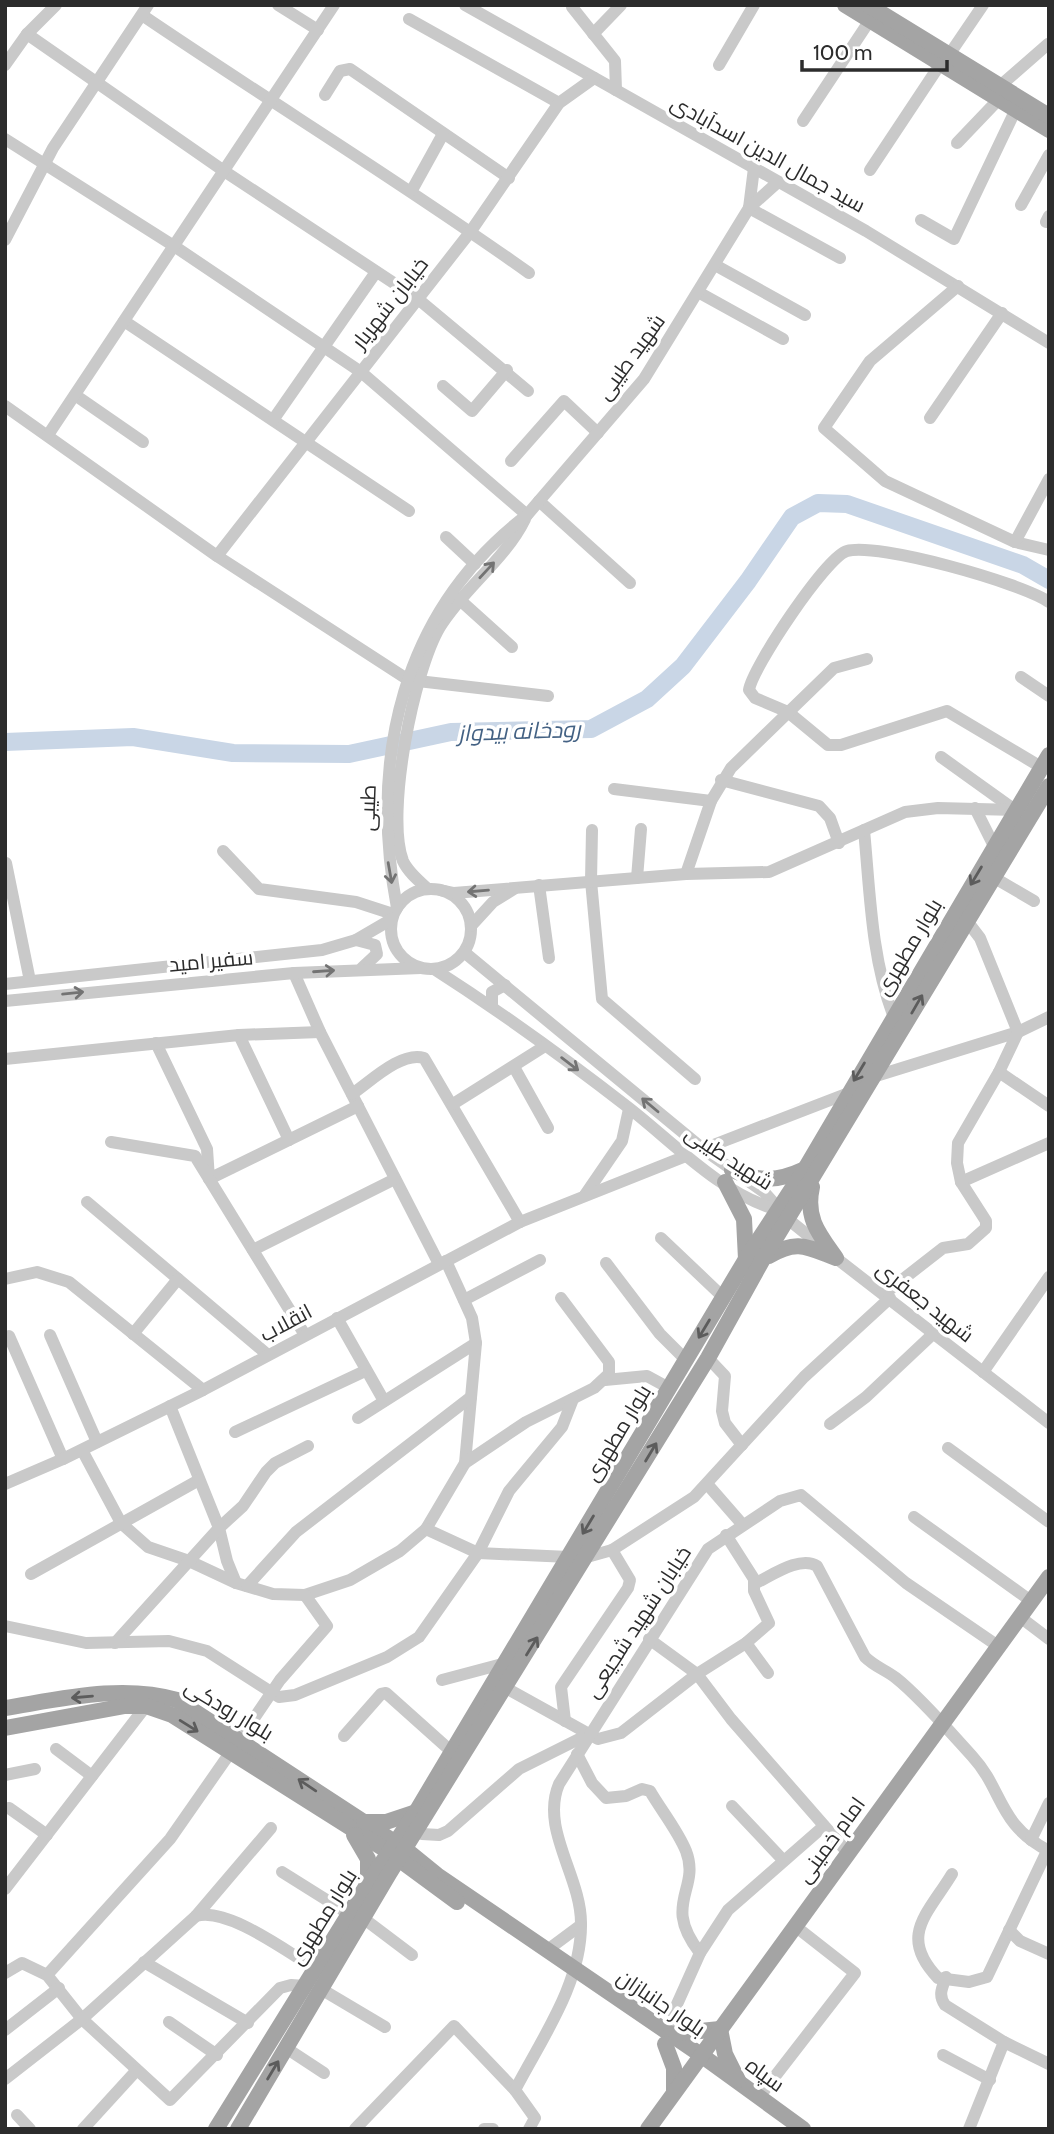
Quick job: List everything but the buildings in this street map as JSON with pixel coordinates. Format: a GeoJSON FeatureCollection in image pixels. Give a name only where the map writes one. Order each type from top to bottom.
{"type":"FeatureCollection","features":[{"type":"Feature","properties":{"kind":"main road"},"geometry":{"type":"LineString","coordinates":[[845,5],[879,12],[998,93],[1049,116]]}},
{"type":"Feature","properties":{"kind":"main road"},"geometry":{"type":"LineString","coordinates":[[998,93],[1016,109],[1049,130]]}},
{"type":"Feature","properties":{"kind":"main road","name":"بلوار مطهری"},"geometry":{"type":"LineString","coordinates":[[423,1815],[452,1752],[723,1297],[752,1263],[876,1076],[994,846],[1045,761]]}},
{"type":"Feature","properties":{"kind":"main road","name":"بلوار مطهری"},"geometry":{"type":"LineString","coordinates":[[809,1174],[846,1094],[893,1015],[967,921],[1047,792]]}},
{"type":"Feature","properties":{"kind":"main road"},"geometry":{"type":"LineString","coordinates":[[809,1174],[813,1226],[836,1258],[795,1244],[785,1246],[752,1263],[744,1219],[729,1176],[768,1180],[809,1174]]}},
{"type":"Feature","properties":{"kind":"main road","name":"بلوار مطهری"},"geometry":{"type":"LineString","coordinates":[[216,2129],[313,1987],[371,1891],[506,1688],[708,1358],[752,1263]]}},
{"type":"Feature","properties":{"kind":"main road","name":"امام خمینی"},"geometry":{"type":"LineString","coordinates":[[648,2129],[1049,1577]]}},
{"type":"Feature","properties":{"kind":"main road","name":"بلوار رودکی"},"geometry":{"type":"LineString","coordinates":[[5,1708],[75,1697],[149,1692],[177,1700],[240,1739],[354,1824]]}},
{"type":"Feature","properties":{"kind":"main road","name":"بلوار رودکی"},"geometry":{"type":"LineString","coordinates":[[5,1728],[125,1706],[146,1706],[172,1715],[230,1753],[397,1851]]}},
{"type":"Feature","properties":{"kind":"main road"},"geometry":{"type":"LineString","coordinates":[[423,1815],[426,1858],[431,1878],[411,1878],[371,1891],[368,1859],[354,1824],[386,1822],[423,1815]]}},
{"type":"Feature","properties":{"kind":"main road","name":"بلوار جانبازان"},"geometry":{"type":"LineString","coordinates":[[397,1851],[431,1878],[574,1975],[701,2055]]}},
{"type":"Feature","properties":{"kind":"main road","name":"بلوار جانبازان"},"geometry":{"type":"LineString","coordinates":[[431,1878],[546,1951],[574,1975]]}},
{"type":"Feature","properties":{"kind":"main road","name":"بلوار مطهری"},"geometry":{"type":"LineString","coordinates":[[238,2129],[286,2048],[313,1987],[316,1969],[356,1916]]}},
{"type":"Feature","properties":{"kind":"main road"},"geometry":{"type":"LineString","coordinates":[[674,2093],[674,2068],[667,2036],[720,2029],[725,2054],[738,2082]]}},
{"type":"Feature","properties":{"kind":"main road","name":"سپاه"},"geometry":{"type":"LineString","coordinates":[[701,2055],[803,2129]]}},
{"type":"Feature","properties":{"kind":"street"},"geometry":{"type":"LineString","coordinates":[[5,65],[27,34],[56,5]]}},
{"type":"Feature","properties":{"kind":"street"},"geometry":{"type":"LineString","coordinates":[[278,5],[318,30]]}},
{"type":"Feature","properties":{"kind":"street"},"geometry":{"type":"LineString","coordinates":[[48,435],[334,5]]}},
{"type":"Feature","properties":{"kind":"street","name":"سید جمال الدین اسدآبادی"},"geometry":{"type":"LineString","coordinates":[[465,5],[958,286],[1049,343]]}},
{"type":"Feature","properties":{"kind":"street"},"geometry":{"type":"LineString","coordinates":[[593,34],[621,5]]}},
{"type":"Feature","properties":{"kind":"street"},"geometry":{"type":"LineString","coordinates":[[719,65],[754,5]]}},
{"type":"Feature","properties":{"kind":"street"},"geometry":{"type":"LineString","coordinates":[[870,170],[983,5]]}},
{"type":"Feature","properties":{"kind":"street"},"geometry":{"type":"LineString","coordinates":[[572,7],[615,61],[616,90]]}},
{"type":"Feature","properties":{"kind":"street"},"geometry":{"type":"LineString","coordinates":[[5,240],[45,162],[95,82],[145,10],[270,102],[412,190],[529,273]]}},
{"type":"Feature","properties":{"kind":"street"},"geometry":{"type":"LineString","coordinates":[[803,121],[879,12]]}},
{"type":"Feature","properties":{"kind":"street"},"geometry":{"type":"LineString","coordinates":[[409,19],[559,103]]}},
{"type":"Feature","properties":{"kind":"street"},"geometry":{"type":"LineString","coordinates":[[27,34],[224,171],[418,299],[507,370],[528,391]]}},
{"type":"Feature","properties":{"kind":"street"},"geometry":{"type":"LineString","coordinates":[[957,143],[998,93],[1048,44]]}},
{"type":"Feature","properties":{"kind":"street"},"geometry":{"type":"LineString","coordinates":[[324,95],[340,71],[350,69],[509,178]]}},
{"type":"Feature","properties":{"kind":"street","name":"خیابان شهریار"},"geometry":{"type":"LineString","coordinates":[[217,556],[471,232],[559,103],[594,78]]}},
{"type":"Feature","properties":{"kind":"street"},"geometry":{"type":"LineString","coordinates":[[921,220],[954,239],[1016,109]]}},
{"type":"Feature","properties":{"kind":"street"},"geometry":{"type":"LineString","coordinates":[[412,190],[443,134]]}},
{"type":"Feature","properties":{"kind":"street"},"geometry":{"type":"LineString","coordinates":[[5,139],[174,246],[361,372],[527,515]]}},
{"type":"Feature","properties":{"kind":"street"},"geometry":{"type":"LineString","coordinates":[[1021,205],[1049,155]]}},
{"type":"Feature","properties":{"kind":"street","name":"شهید طیبی"},"geometry":{"type":"LineString","coordinates":[[749,208],[754,169]]}},
{"type":"Feature","properties":{"kind":"street","name":"شهید طیبی"},"geometry":{"type":"LineString","coordinates":[[412,680],[440,626],[514,540],[538,501],[644,379],[749,208],[778,182]]}},
{"type":"Feature","properties":{"kind":"street"},"geometry":{"type":"LineString","coordinates":[[749,208],[840,258]]}},
{"type":"Feature","properties":{"kind":"street"},"geometry":{"type":"LineString","coordinates":[[715,265],[805,315]]}},
{"type":"Feature","properties":{"kind":"street"},"geometry":{"type":"LineString","coordinates":[[273,420],[376,272]]}},
{"type":"Feature","properties":{"kind":"street"},"geometry":{"type":"LineString","coordinates":[[958,286],[870,361],[824,428],[885,481],[1015,542],[1049,550]]}},
{"type":"Feature","properties":{"kind":"street"},"geometry":{"type":"LineString","coordinates":[[698,292],[783,340]]}},
{"type":"Feature","properties":{"kind":"street"},"geometry":{"type":"LineString","coordinates":[[930,418],[1002,313]]}},
{"type":"Feature","properties":{"kind":"street"},"geometry":{"type":"LineString","coordinates":[[124,321],[409,511]]}},
{"type":"Feature","properties":{"kind":"street"},"geometry":{"type":"LineString","coordinates":[[443,386],[472,411],[507,370]]}},
{"type":"Feature","properties":{"kind":"street"},"geometry":{"type":"LineString","coordinates":[[75,394],[143,442]]}},
{"type":"Feature","properties":{"kind":"street"},"geometry":{"type":"LineString","coordinates":[[511,461],[564,401],[598,433]]}},
{"type":"Feature","properties":{"kind":"street"},"geometry":{"type":"LineString","coordinates":[[5,406],[217,556],[412,680],[548,696]]}},
{"type":"Feature","properties":{"kind":"street"},"geometry":{"type":"LineString","coordinates":[[1015,542],[1049,479]]}},
{"type":"Feature","properties":{"kind":"street"},"geometry":{"type":"LineString","coordinates":[[538,501],[630,583]]}},
{"type":"Feature","properties":{"kind":"street","name":"شهید طیبی"},"geometry":{"type":"LineString","coordinates":[[405,712],[412,680],[432,621],[475,564],[503,533],[527,515]]}},
{"type":"Feature","properties":{"kind":"street"},"geometry":{"type":"LineString","coordinates":[[446,537],[475,564]]}},
{"type":"Feature","properties":{"kind":"street"},"geometry":{"type":"LineString","coordinates":[[1045,761],[947,711],[834,746],[822,741],[788,712],[755,698],[749,690],[823,568],[847,551],[883,551],[904,555],[1010,584],[1049,602]]}},
{"type":"Feature","properties":{"kind":"street"},"geometry":{"type":"LineString","coordinates":[[461,601],[512,647]]}},
{"type":"Feature","properties":{"kind":"street"},"geometry":{"type":"LineString","coordinates":[[686,874],[721,780],[834,668],[867,659]]}},
{"type":"Feature","properties":{"kind":"street"},"geometry":{"type":"LineString","coordinates":[[1021,677],[1049,696]]}},
{"type":"Feature","properties":{"kind":"street","name":"طیبی"},"geometry":{"type":"LineString","coordinates":[[394,914],[385,802],[397,758],[405,712]]}},
{"type":"Feature","properties":{"kind":"street"},"geometry":{"type":"LineString","coordinates":[[942,757],[1016,810]]}},
{"type":"Feature","properties":{"kind":"street","name":"طیبی"},"geometry":{"type":"LineString","coordinates":[[397,758],[397,826],[404,863],[434,890]]}},
{"type":"Feature","properties":{"kind":"street"},"geometry":{"type":"LineString","coordinates":[[721,780],[819,806],[830,818],[839,843]]}},
{"type":"Feature","properties":{"kind":"street"},"geometry":{"type":"LineString","coordinates":[[614,789],[711,801]]}},
{"type":"Feature","properties":{"kind":"street"},"geometry":{"type":"LineString","coordinates":[[517,887],[494,902],[471,926],[464,952],[456,960],[427,969],[409,963],[393,944],[394,914],[415,892],[434,890],[454,893],[517,887],[539,885],[686,874],[769,872],[905,812],[975,808],[1016,810]]}},
{"type":"Feature","properties":{"kind":"street"},"geometry":{"type":"LineString","coordinates":[[975,808],[994,846]]}},
{"type":"Feature","properties":{"kind":"street"},"geometry":{"type":"LineString","coordinates":[[592,830],[591,881],[602,999],[695,1079]]}},
{"type":"Feature","properties":{"kind":"street"},"geometry":{"type":"LineString","coordinates":[[637,878],[641,830]]}},
{"type":"Feature","properties":{"kind":"street"},"geometry":{"type":"LineString","coordinates":[[864,830],[874,941],[893,1015]]}},
{"type":"Feature","properties":{"kind":"street"},"geometry":{"type":"LineString","coordinates":[[223,851],[259,889],[356,902],[394,914]]}},
{"type":"Feature","properties":{"kind":"street"},"geometry":{"type":"LineString","coordinates":[[6,863],[30,981]]}},
{"type":"Feature","properties":{"kind":"street"},"geometry":{"type":"LineString","coordinates":[[993,877],[1034,901]]}},
{"type":"Feature","properties":{"kind":"street"},"geometry":{"type":"LineString","coordinates":[[539,885],[550,958]]}},
{"type":"Feature","properties":{"kind":"street"},"geometry":{"type":"LineString","coordinates":[[434,890],[461,903],[471,926]]}},
{"type":"Feature","properties":{"kind":"street","name":"سفیر امید"},"geometry":{"type":"LineString","coordinates":[[5,984],[322,950],[356,940],[394,914]]}},
{"type":"Feature","properties":{"kind":"street"},"geometry":{"type":"LineString","coordinates":[[587,1556],[612,1550],[694,1497],[708,1485],[804,1377],[887,1296],[943,1248],[968,1244],[984,1231],[986,1221],[961,1182],[957,1163],[958,1143],[999,1072],[1018,1032],[980,938],[967,921]]}},
{"type":"Feature","properties":{"kind":"street"},"geometry":{"type":"LineString","coordinates":[[356,940],[375,945],[377,954],[362,968]]}},
{"type":"Feature","properties":{"kind":"street","name":"شهید طیبی"},"geometry":{"type":"LineString","coordinates":[[464,952],[704,1149],[729,1176]]}},
{"type":"Feature","properties":{"kind":"street","name":"سفیر امید"},"geometry":{"type":"LineString","coordinates":[[5,1000],[362,968],[427,969]]}},
{"type":"Feature","properties":{"kind":"street","name":"شهید طیبی"},"geometry":{"type":"LineString","coordinates":[[427,969],[492,1007],[629,1109],[687,1156],[764,1192],[783,1215]]}},
{"type":"Feature","properties":{"kind":"street"},"geometry":{"type":"LineString","coordinates":[[82,1450],[121,1523],[148,1547],[189,1561],[242,1585],[273,1594],[305,1595],[350,1580],[401,1551],[426,1529],[465,1463],[477,1343],[472,1318],[355,1100],[320,1032],[294,973]]}},
{"type":"Feature","properties":{"kind":"street"},"geometry":{"type":"LineString","coordinates":[[492,1007],[492,992],[505,985]]}},
{"type":"Feature","properties":{"kind":"street"},"geometry":{"type":"LineString","coordinates":[[876,1076],[1018,1032],[1049,1017]]}},
{"type":"Feature","properties":{"kind":"street"},"geometry":{"type":"LineString","coordinates":[[5,1059],[239,1035],[320,1032]]}},
{"type":"Feature","properties":{"kind":"street"},"geometry":{"type":"LineString","coordinates":[[239,1035],[289,1140]]}},
{"type":"Feature","properties":{"kind":"street"},"geometry":{"type":"LineString","coordinates":[[156,1044],[207,1149],[209,1179]]}},
{"type":"Feature","properties":{"kind":"street"},"geometry":{"type":"LineString","coordinates":[[453,1104],[545,1046]]}},
{"type":"Feature","properties":{"kind":"street"},"geometry":{"type":"LineString","coordinates":[[209,1179],[289,1140],[355,1100],[401,1062],[418,1056],[429,1063],[520,1222]]}},
{"type":"Feature","properties":{"kind":"street"},"geometry":{"type":"LineString","coordinates":[[514,1067],[548,1128]]}},
{"type":"Feature","properties":{"kind":"street"},"geometry":{"type":"LineString","coordinates":[[999,1072],[1046,1100]]}},
{"type":"Feature","properties":{"kind":"street"},"geometry":{"type":"LineString","coordinates":[[704,1149],[846,1094]]}},
{"type":"Feature","properties":{"kind":"street"},"geometry":{"type":"LineString","coordinates":[[585,1196],[622,1140],[629,1109]]}},
{"type":"Feature","properties":{"kind":"street"},"geometry":{"type":"LineString","coordinates":[[111,1142],[195,1156],[305,1335]]}},
{"type":"Feature","properties":{"kind":"street"},"geometry":{"type":"LineString","coordinates":[[961,1182],[1049,1143]]}},
{"type":"Feature","properties":{"kind":"street","name":"انقلاب"},"geometry":{"type":"LineString","coordinates":[[5,1484],[97,1443],[203,1390],[520,1222],[687,1156]]}},
{"type":"Feature","properties":{"kind":"street"},"geometry":{"type":"LineString","coordinates":[[253,1250],[396,1179]]}},
{"type":"Feature","properties":{"kind":"street"},"geometry":{"type":"LineString","coordinates":[[87,1202],[268,1355]]}},
{"type":"Feature","properties":{"kind":"street","name":"شهید جعفری"},"geometry":{"type":"LineString","coordinates":[[783,1215],[1049,1423]]}},
{"type":"Feature","properties":{"kind":"street"},"geometry":{"type":"LineString","coordinates":[[661,1238],[723,1297]]}},
{"type":"Feature","properties":{"kind":"street"},"geometry":{"type":"LineString","coordinates":[[464,1300],[540,1260]]}},
{"type":"Feature","properties":{"kind":"street"},"geometry":{"type":"LineString","coordinates":[[606,1263],[660,1335],[686,1360]]}},
{"type":"Feature","properties":{"kind":"street"},"geometry":{"type":"LineString","coordinates":[[5,1279],[37,1272],[69,1282],[203,1390]]}},
{"type":"Feature","properties":{"kind":"street"},"geometry":{"type":"LineString","coordinates":[[983,1372],[1049,1277]]}},
{"type":"Feature","properties":{"kind":"street"},"geometry":{"type":"LineString","coordinates":[[133,1334],[178,1279]]}},
{"type":"Feature","properties":{"kind":"street"},"geometry":{"type":"LineString","coordinates":[[561,1298],[609,1362],[611,1368],[605,1380]]}},
{"type":"Feature","properties":{"kind":"street"},"geometry":{"type":"LineString","coordinates":[[337,1318],[384,1401]]}},
{"type":"Feature","properties":{"kind":"street"},"geometry":{"type":"LineString","coordinates":[[830,1424],[866,1397],[934,1333]]}},
{"type":"Feature","properties":{"kind":"street"},"geometry":{"type":"LineString","coordinates":[[50,1335],[97,1443]]}},
{"type":"Feature","properties":{"kind":"street"},"geometry":{"type":"LineString","coordinates":[[9,1336],[63,1459]]}},
{"type":"Feature","properties":{"kind":"street"},"geometry":{"type":"LineString","coordinates":[[358,1418],[477,1343]]}},
{"type":"Feature","properties":{"kind":"street"},"geometry":{"type":"LineString","coordinates":[[708,1358],[724,1376],[722,1411],[725,1423],[742,1445]]}},
{"type":"Feature","properties":{"kind":"street"},"geometry":{"type":"LineString","coordinates":[[235,1432],[365,1371]]}},
{"type":"Feature","properties":{"kind":"street"},"geometry":{"type":"LineString","coordinates":[[465,1463],[526,1422],[605,1380],[647,1376],[669,1388]]}},
{"type":"Feature","properties":{"kind":"street"},"geometry":{"type":"LineString","coordinates":[[242,1585],[296,1532],[471,1397]]}},
{"type":"Feature","properties":{"kind":"street"},"geometry":{"type":"LineString","coordinates":[[5,1626],[67,1641],[169,1641],[207,1651],[250,1675],[279,1697],[295,1695],[404,1647],[432,1622],[478,1552],[509,1491],[562,1427],[573,1399]]}},
{"type":"Feature","properties":{"kind":"street"},"geometry":{"type":"LineString","coordinates":[[170,1406],[219,1528],[227,1561],[242,1585]]}},
{"type":"Feature","properties":{"kind":"street"},"geometry":{"type":"LineString","coordinates":[[115,1643],[219,1528],[243,1506],[275,1463],[308,1446]]}},
{"type":"Feature","properties":{"kind":"street"},"geometry":{"type":"LineString","coordinates":[[948,1448],[1049,1522]]}},
{"type":"Feature","properties":{"kind":"street"},"geometry":{"type":"LineString","coordinates":[[31,1574],[199,1480]]}},
{"type":"Feature","properties":{"kind":"street"},"geometry":{"type":"LineString","coordinates":[[708,1485],[743,1524]]}},
{"type":"Feature","properties":{"kind":"street","name":"خیابان شهید شجیعی"},"geometry":{"type":"LineString","coordinates":[[574,1975],[581,1925],[580,1900],[553,1810],[559,1784],[696,1564],[726,1535],[779,1501],[800,1495],[906,1583],[998,1646]]}},
{"type":"Feature","properties":{"kind":"street"},"geometry":{"type":"LineString","coordinates":[[914,1517],[1031,1601]]}},
{"type":"Feature","properties":{"kind":"street"},"geometry":{"type":"LineString","coordinates":[[426,1529],[478,1552],[569,1557]]}},
{"type":"Feature","properties":{"kind":"street"},"geometry":{"type":"LineString","coordinates":[[506,1688],[603,1740],[621,1733],[697,1674],[746,1643],[767,1626],[769,1620],[756,1597],[754,1584],[726,1535]]}},
{"type":"Feature","properties":{"kind":"street"},"geometry":{"type":"LineString","coordinates":[[565,1721],[561,1687],[628,1588],[630,1580],[612,1550]]}},
{"type":"Feature","properties":{"kind":"street"},"geometry":{"type":"LineString","coordinates":[[754,1584],[797,1564],[807,1562],[817,1566],[865,1657],[874,1667],[898,1679],[974,1758],[1001,1809],[1016,1828],[1048,1851],[987,1977],[970,1982],[938,1978],[923,1963],[916,1945],[920,1927],[952,1874]]}},
{"type":"Feature","properties":{"kind":"street"},"geometry":{"type":"LineString","coordinates":[[240,1739],[271,1692],[327,1626],[305,1595]]}},
{"type":"Feature","properties":{"kind":"street"},"geometry":{"type":"LineString","coordinates":[[1020,1617],[1049,1639]]}},
{"type":"Feature","properties":{"kind":"street"},"geometry":{"type":"LineString","coordinates":[[649,1639],[697,1674],[739,1728],[848,1853]]}},
{"type":"Feature","properties":{"kind":"street"},"geometry":{"type":"LineString","coordinates":[[746,1643],[768,1673]]}},
{"type":"Feature","properties":{"kind":"street"},"geometry":{"type":"LineString","coordinates":[[442,1680],[506,1662]]}},
{"type":"Feature","properties":{"kind":"street"},"geometry":{"type":"LineString","coordinates":[[344,1737],[381,1694],[386,1693],[452,1752]]}},
{"type":"Feature","properties":{"kind":"street"},"geometry":{"type":"LineString","coordinates":[[5,1889],[146,1706]]}},
{"type":"Feature","properties":{"kind":"street"},"geometry":{"type":"LineString","coordinates":[[423,1815],[439,1835],[448,1831],[519,1769],[590,1734]]}},
{"type":"Feature","properties":{"kind":"street"},"geometry":{"type":"LineString","coordinates":[[56,1749],[92,1776]]}},
{"type":"Feature","properties":{"kind":"street"},"geometry":{"type":"LineString","coordinates":[[47,1975],[170,1839],[230,1753]]}},
{"type":"Feature","properties":{"kind":"street"},"geometry":{"type":"LineString","coordinates":[[577,1754],[592,1783],[606,1798],[626,1796],[642,1788],[650,1791],[687,1853],[688,1871],[682,1923],[685,1934],[700,1953]]}},
{"type":"Feature","properties":{"kind":"street"},"geometry":{"type":"LineString","coordinates":[[5,1775],[35,1769]]}},
{"type":"Feature","properties":{"kind":"street"},"geometry":{"type":"LineString","coordinates":[[1031,1840],[1049,1803]]}},
{"type":"Feature","properties":{"kind":"street"},"geometry":{"type":"LineString","coordinates":[[732,1805],[783,1860]]}},
{"type":"Feature","properties":{"kind":"street"},"geometry":{"type":"LineString","coordinates":[[9,1808],[47,1835]]}},
{"type":"Feature","properties":{"kind":"street"},"geometry":{"type":"LineString","coordinates":[[667,2036],[700,1953],[728,1910],[824,1826]]}},
{"type":"Feature","properties":{"kind":"street"},"geometry":{"type":"LineString","coordinates":[[5,2079],[82,2019],[196,1916],[271,1828]]}},
{"type":"Feature","properties":{"kind":"street"},"geometry":{"type":"LineString","coordinates":[[282,1872],[356,1916],[412,1955]]}},
{"type":"Feature","properties":{"kind":"street"},"geometry":{"type":"LineString","coordinates":[[196,1916],[215,1914],[235,1922],[316,1969]]}},
{"type":"Feature","properties":{"kind":"street"},"geometry":{"type":"LineString","coordinates":[[546,1951],[581,1925]]}},
{"type":"Feature","properties":{"kind":"street"},"geometry":{"type":"LineString","coordinates":[[759,2097],[855,1973],[795,1926]]}},
{"type":"Feature","properties":{"kind":"street"},"geometry":{"type":"LineString","coordinates":[[1009,1930],[1020,1941],[1049,1954]]}},
{"type":"Feature","properties":{"kind":"street"},"geometry":{"type":"LineString","coordinates":[[144,1962],[248,2023]]}},
{"type":"Feature","properties":{"kind":"street"},"geometry":{"type":"LineString","coordinates":[[5,1973],[23,1963],[47,1975],[82,2019],[170,2100],[280,1988],[291,1984],[313,1987],[385,2027]]}},
{"type":"Feature","properties":{"kind":"street"},"geometry":{"type":"LineString","coordinates":[[515,2090],[574,1975]]}},
{"type":"Feature","properties":{"kind":"street"},"geometry":{"type":"LineString","coordinates":[[946,1977],[941,1990],[941,1999],[945,2005],[1004,2042],[1049,2064]]}},
{"type":"Feature","properties":{"kind":"street"},"geometry":{"type":"LineString","coordinates":[[5,2030],[59,1988]]}},
{"type":"Feature","properties":{"kind":"street"},"geometry":{"type":"LineString","coordinates":[[169,2022],[217,2055]]}},
{"type":"Feature","properties":{"kind":"street"},"geometry":{"type":"LineString","coordinates":[[355,2129],[454,2026],[515,2090],[534,2118],[529,2129]]}},
{"type":"Feature","properties":{"kind":"street"},"geometry":{"type":"LineString","coordinates":[[969,2129],[1004,2042]]}},
{"type":"Feature","properties":{"kind":"street"},"geometry":{"type":"LineString","coordinates":[[286,2048],[324,2073]]}},
{"type":"Feature","properties":{"kind":"street"},"geometry":{"type":"LineString","coordinates":[[943,2055],[990,2080]]}},
{"type":"Feature","properties":{"kind":"street"},"geometry":{"type":"LineString","coordinates":[[83,2129],[136,2071]]}},
{"type":"Feature","properties":{"kind":"street"},"geometry":{"type":"LineString","coordinates":[[17,2115],[30,2129]]}},
{"type":"Feature","properties":{"kind":"street"},"geometry":{"type":"LineString","coordinates":[[484,2129],[493,2129]]}},
{"type":"Feature","properties":{"kind":"waterway","name":"رودخانه بیدواز"},"geometry":{"type":"LineString","coordinates":[[5,742],[133,737],[233,753],[349,754],[451,732],[591,729],[647,699],[683,666],[748,581],[792,517],[818,503],[847,504],[1023,565],[1049,580]]}}]}
